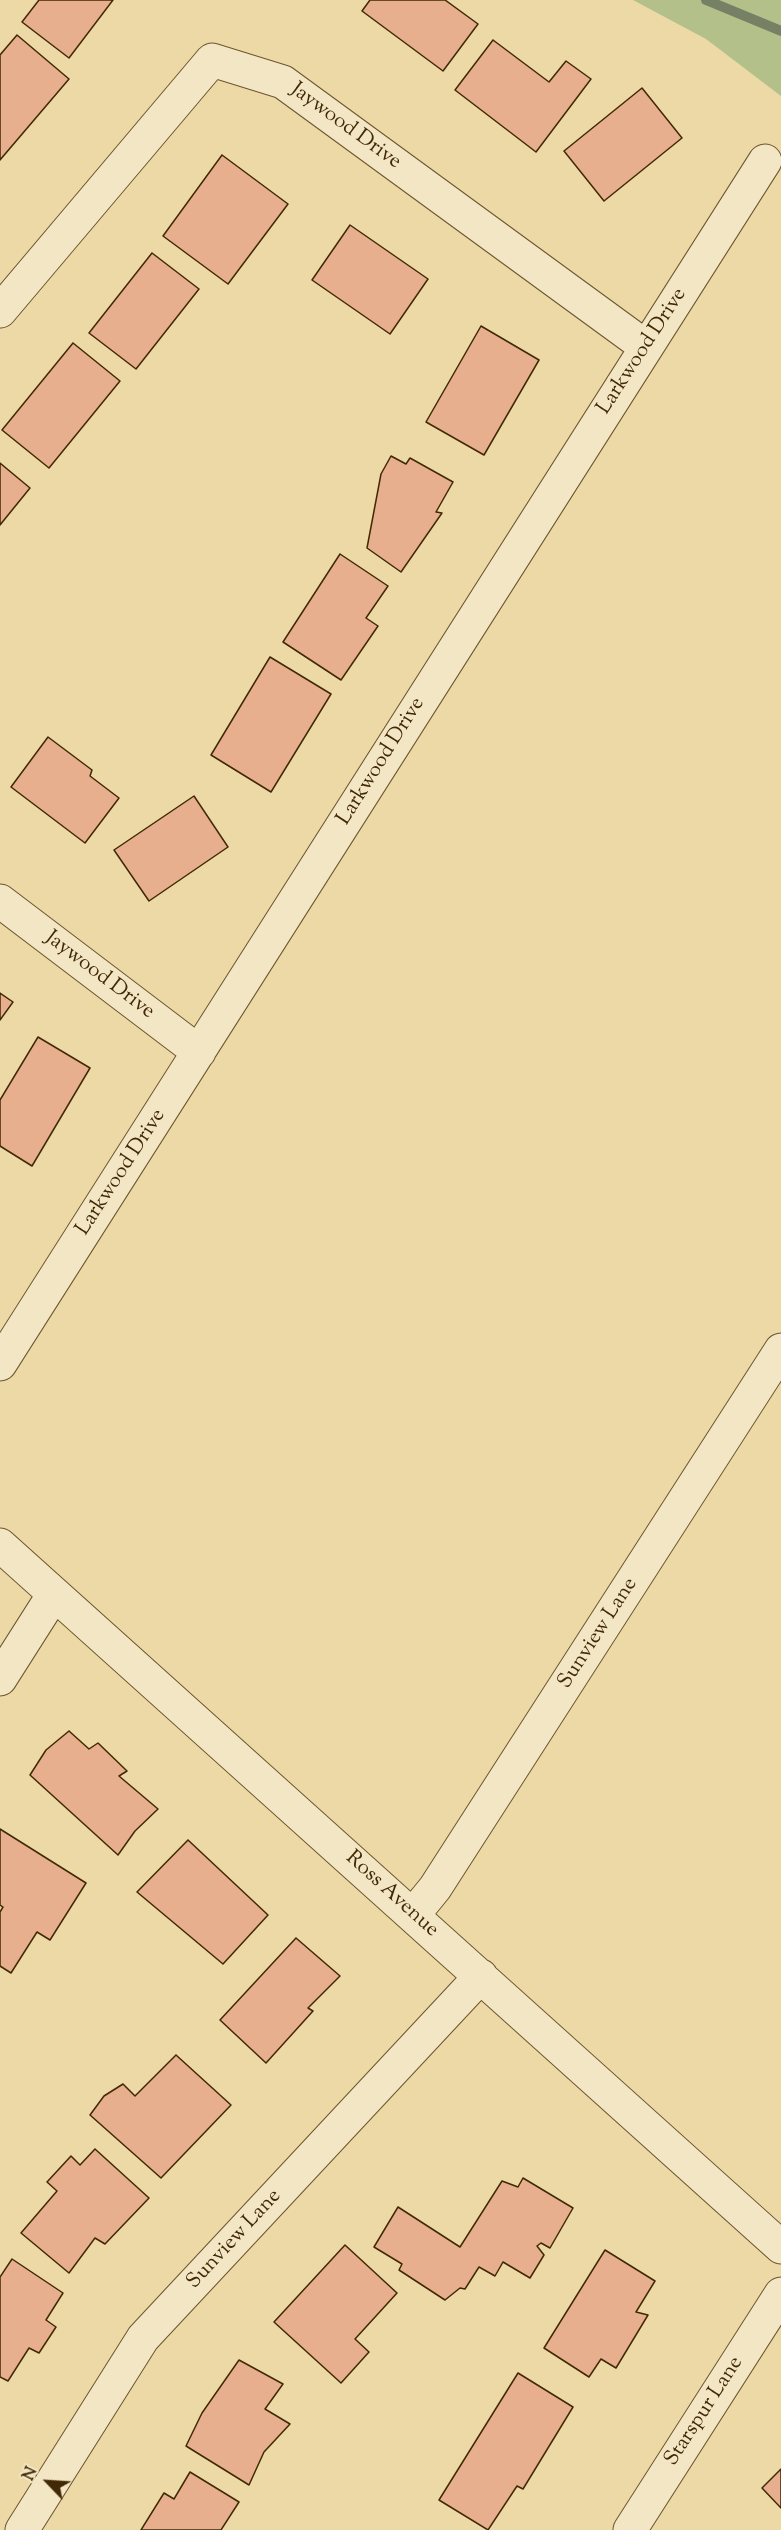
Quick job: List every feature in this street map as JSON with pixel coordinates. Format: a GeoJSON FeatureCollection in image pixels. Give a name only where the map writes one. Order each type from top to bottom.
{"type":"FeatureCollection","features":[{"type":"Feature","properties":{"kind":"street","name":"Jaywood Drive"},"geometry":{"type":"LineString","coordinates":[[0,311],[212,60],[284,82],[646,347]]}},
{"type":"Feature","properties":{"kind":"street","name":"Larkwood Drive"},"geometry":{"type":"LineString","coordinates":[[0,1364],[765,161]]}},
{"type":"Feature","properties":{"kind":"street","name":"Jaywood Drive"},"geometry":{"type":"LineString","coordinates":[[0,901],[199,1052]]}},
{"type":"Feature","properties":{"kind":"street","name":"Sunview Lane"},"geometry":{"type":"LineString","coordinates":[[413,1915],[435,1888],[781,1350]]}},
{"type":"Feature","properties":{"kind":"street","name":"Ross Avenue"},"geometry":{"type":"LineString","coordinates":[[0,1545],[781,2247]]}},
{"type":"Feature","properties":{"kind":"street"},"geometry":{"type":"LineString","coordinates":[[0,1679],[54,1594]]}},
{"type":"Feature","properties":{"kind":"street","name":"Sunview Lane"},"geometry":{"type":"LineString","coordinates":[[22,2530],[143,2338],[481,1976]]}},
{"type":"Feature","properties":{"kind":"street","name":"Starspur Lane"},"geometry":{"type":"LineString","coordinates":[[630,2530],[781,2294]]}},
{"type":"Feature","properties":{"kind":"green space"},"geometry":{"type":"Polygon","coordinates":[[[633,0],[781,0],[781,96],[706,39],[633,0]]]}},
{"type":"Feature","properties":{"kind":"building"},"geometry":{"type":"Polygon","coordinates":[[[39,0],[113,0],[69,58],[22,22],[39,0]]]}},
{"type":"Feature","properties":{"kind":"building"},"geometry":{"type":"Polygon","coordinates":[[[370,0],[445,0],[478,24],[443,71],[362,11],[370,0]]]}},
{"type":"Feature","properties":{"kind":"building"},"geometry":{"type":"Polygon","coordinates":[[[17,35],[69,79],[0,160],[0,55],[17,35]]]}},
{"type":"Feature","properties":{"kind":"building"},"geometry":{"type":"Polygon","coordinates":[[[493,40],[549,82],[566,61],[591,79],[536,152],[455,90],[493,40]]]}},
{"type":"Feature","properties":{"kind":"building"},"geometry":{"type":"Polygon","coordinates":[[[642,88],[682,138],[604,201],[564,151],[642,88]]]}},
{"type":"Feature","properties":{"kind":"building"},"geometry":{"type":"Polygon","coordinates":[[[222,155],[288,204],[228,284],[163,236],[222,155]]]}},
{"type":"Feature","properties":{"kind":"building"},"geometry":{"type":"Polygon","coordinates":[[[350,225],[428,279],[390,334],[312,280],[350,225]]]}},
{"type":"Feature","properties":{"kind":"building"},"geometry":{"type":"Polygon","coordinates":[[[152,253],[199,289],[136,369],[89,333],[152,253]]]}},
{"type":"Feature","properties":{"kind":"building"},"geometry":{"type":"Polygon","coordinates":[[[481,326],[539,360],[484,455],[426,422],[481,326]]]}},
{"type":"Feature","properties":{"kind":"building"},"geometry":{"type":"Polygon","coordinates":[[[73,343],[120,381],[49,468],[2,430],[73,343]]]}},
{"type":"Feature","properties":{"kind":"building"},"geometry":{"type":"Polygon","coordinates":[[[391,456],[406,464],[410,458],[453,482],[436,512],[442,513],[401,572],[367,548],[381,474],[391,456]]]}},
{"type":"Feature","properties":{"kind":"building"},"geometry":{"type":"Polygon","coordinates":[[[0,463],[30,488],[0,525],[0,463]]]}},
{"type":"Feature","properties":{"kind":"building"},"geometry":{"type":"Polygon","coordinates":[[[340,554],[388,586],[366,618],[378,626],[341,680],[283,642],[340,554]]]}},
{"type":"Feature","properties":{"kind":"building"},"geometry":{"type":"Polygon","coordinates":[[[270,657],[331,694],[271,792],[211,755],[270,657]]]}},
{"type":"Feature","properties":{"kind":"building"},"geometry":{"type":"Polygon","coordinates":[[[48,737],[92,770],[90,776],[119,798],[85,843],[11,787],[48,737]]]}},
{"type":"Feature","properties":{"kind":"building"},"geometry":{"type":"Polygon","coordinates":[[[194,796],[228,847],[149,901],[114,850],[194,796]]]}},
{"type":"Feature","properties":{"kind":"building"},"geometry":{"type":"Polygon","coordinates":[[[0,993],[13,1002],[0,1020],[0,993]]]}},
{"type":"Feature","properties":{"kind":"building"},"geometry":{"type":"Polygon","coordinates":[[[38,1037],[90,1068],[32,1166],[0,1146],[0,1100],[38,1037]]]}},
{"type":"Feature","properties":{"kind":"building"},"geometry":{"type":"Polygon","coordinates":[[[69,1731],[89,1749],[98,1743],[127,1771],[119,1776],[158,1809],[135,1831],[118,1855],[30,1775],[46,1750],[69,1731]]]}},
{"type":"Feature","properties":{"kind":"building"},"geometry":{"type":"Polygon","coordinates":[[[0,1829],[86,1883],[50,1940],[37,1932],[11,1973],[0,1966],[0,1912],[3,1907],[0,1905],[0,1829]]]}},
{"type":"Feature","properties":{"kind":"building"},"geometry":{"type":"Polygon","coordinates":[[[188,1840],[268,1915],[223,1964],[137,1892],[188,1840]]]}},
{"type":"Feature","properties":{"kind":"building"},"geometry":{"type":"Polygon","coordinates":[[[296,1938],[340,1976],[308,2008],[313,2011],[266,2063],[220,2020],[296,1938]]]}},
{"type":"Feature","properties":{"kind":"building"},"geometry":{"type":"Polygon","coordinates":[[[176,2055],[231,2105],[161,2178],[90,2115],[104,2096],[123,2084],[135,2096],[176,2055]]]}},
{"type":"Feature","properties":{"kind":"building"},"geometry":{"type":"Polygon","coordinates":[[[95,2149],[149,2198],[105,2244],[95,2238],[69,2273],[21,2233],[57,2191],[47,2182],[71,2156],[80,2165],[95,2149]]]}},
{"type":"Feature","properties":{"kind":"building"},"geometry":{"type":"Polygon","coordinates":[[[523,2178],[573,2208],[550,2248],[541,2243],[537,2246],[544,2255],[530,2278],[503,2262],[495,2276],[479,2267],[465,2289],[460,2288],[445,2300],[399,2270],[402,2264],[374,2247],[398,2207],[460,2247],[502,2181],[518,2187],[523,2178]]]}},
{"type":"Feature","properties":{"kind":"building"},"geometry":{"type":"Polygon","coordinates":[[[345,2245],[397,2293],[355,2339],[369,2352],[341,2383],[274,2322],[345,2245]]]}},
{"type":"Feature","properties":{"kind":"building"},"geometry":{"type":"Polygon","coordinates":[[[605,2250],[655,2281],[636,2312],[648,2315],[616,2368],[601,2359],[589,2377],[544,2348],[605,2250]]]}},
{"type":"Feature","properties":{"kind":"building"},"geometry":{"type":"Polygon","coordinates":[[[12,2259],[63,2293],[46,2320],[56,2327],[39,2353],[29,2348],[8,2381],[0,2377],[0,2277],[12,2259]]]}},
{"type":"Feature","properties":{"kind":"building"},"geometry":{"type":"Polygon","coordinates":[[[239,2360],[283,2384],[265,2409],[290,2424],[264,2452],[249,2485],[186,2446],[202,2413],[239,2360]]]}},
{"type":"Feature","properties":{"kind":"building"},"geometry":{"type":"Polygon","coordinates":[[[518,2373],[573,2407],[523,2489],[517,2486],[488,2530],[439,2500],[518,2373]]]}},
{"type":"Feature","properties":{"kind":"building"},"geometry":{"type":"Polygon","coordinates":[[[781,2469],[781,2508],[762,2488],[781,2469]]]}},
{"type":"Feature","properties":{"kind":"building"},"geometry":{"type":"Polygon","coordinates":[[[190,2472],[239,2502],[221,2530],[141,2530],[164,2493],[174,2499],[190,2472]]]}},
{"type":"Feature","properties":{"kind":"waterway"},"geometry":{"type":"LineString","coordinates":[[706,0],[781,31]]}}]}
